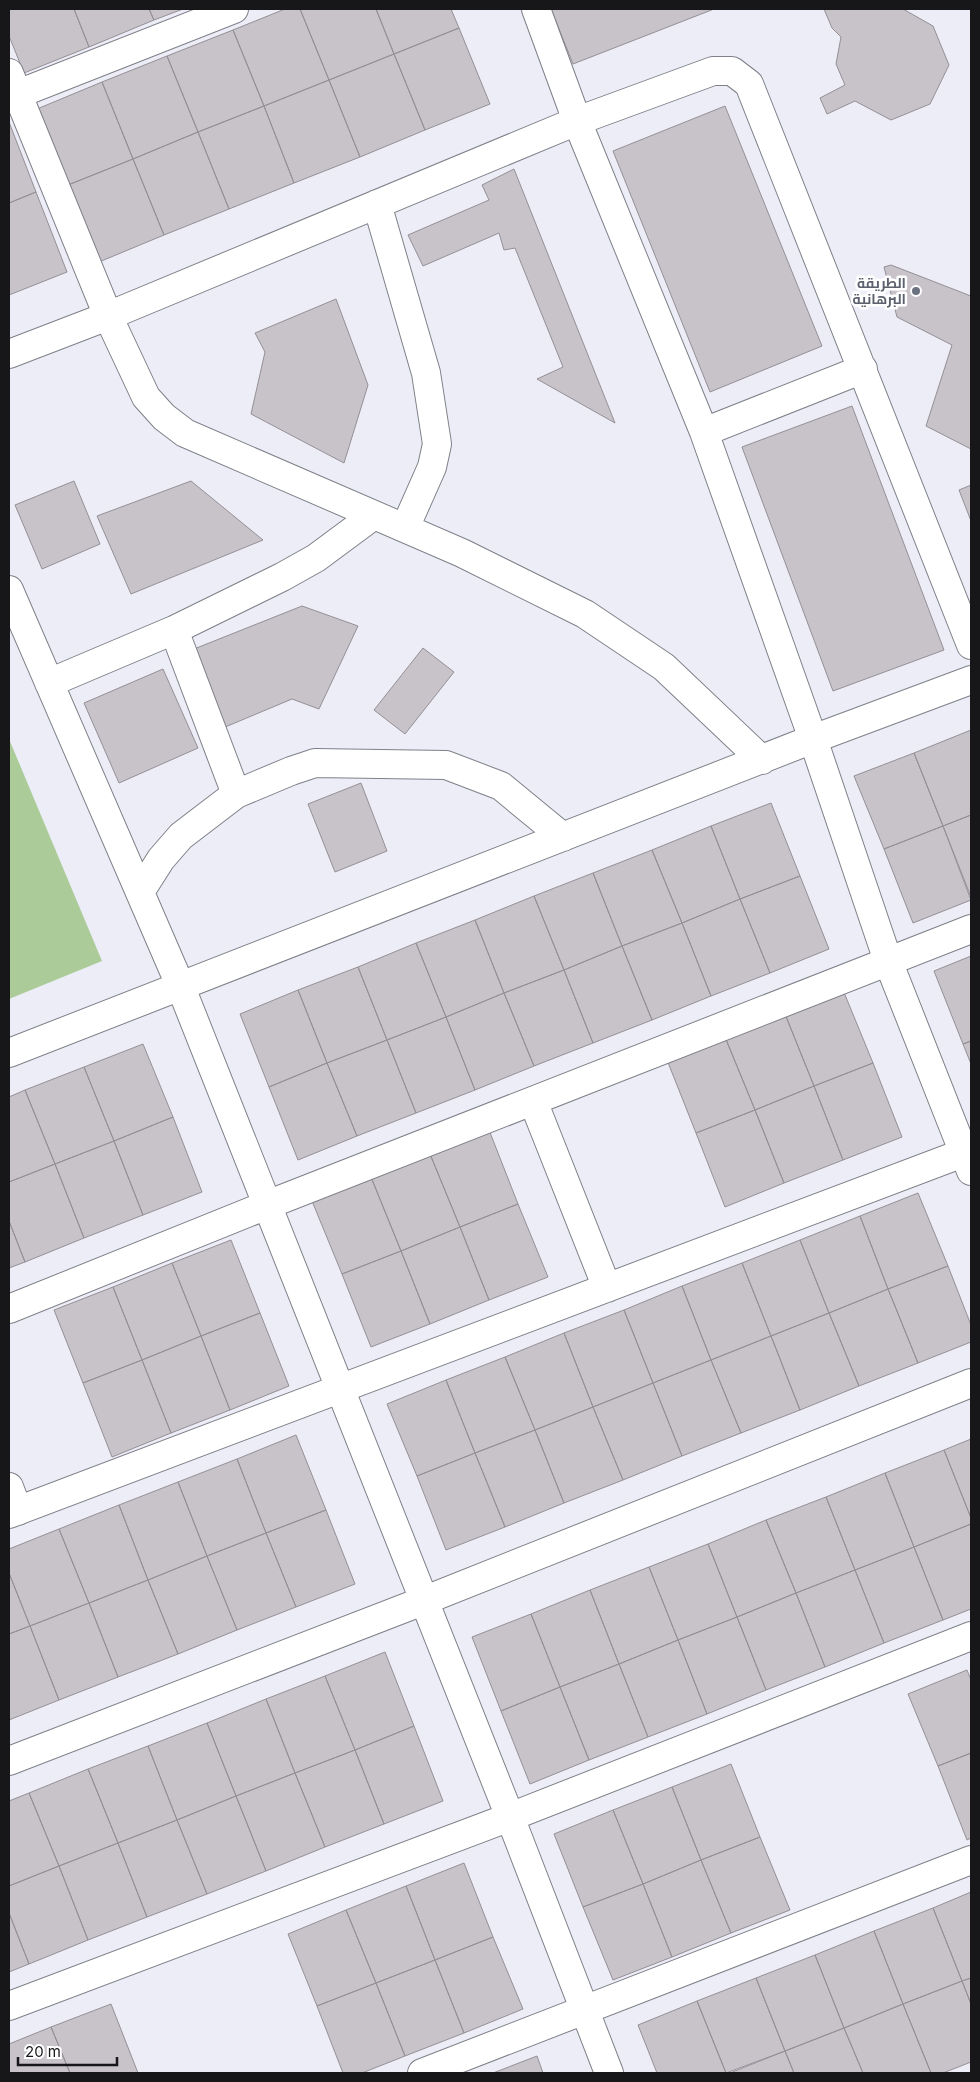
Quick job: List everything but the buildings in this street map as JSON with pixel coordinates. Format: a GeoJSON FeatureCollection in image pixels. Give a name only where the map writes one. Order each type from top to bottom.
{"type":"FeatureCollection","features":[{"type":"Feature","properties":{"kind":"street"},"geometry":{"type":"LineString","coordinates":[[234,9],[13,84],[108,316],[146,397],[164,417],[185,433],[405,528],[544,593],[611,630],[664,667],[762,760]]}},
{"type":"Feature","properties":{"kind":"street"},"geometry":{"type":"LineString","coordinates":[[12,1504],[339,1389],[606,1288],[969,1158],[888,962],[813,739],[704,432],[577,121],[536,9]]}},
{"type":"Feature","properties":{"kind":"street"},"geometry":{"type":"LineString","coordinates":[[9,354],[108,316],[577,121],[713,71],[732,71],[749,84],[971,646]]}},
{"type":"Feature","properties":{"kind":"street"},"geometry":{"type":"LineString","coordinates":[[377,204],[426,373],[438,444],[432,467],[405,528]]}},
{"type":"Feature","properties":{"kind":"street"},"geometry":{"type":"LineString","coordinates":[[704,432],[863,369]]}},
{"type":"Feature","properties":{"kind":"street"},"geometry":{"type":"LineString","coordinates":[[50,683],[174,630],[316,558],[374,515]]}},
{"type":"Feature","properties":{"kind":"street"},"geometry":{"type":"LineString","coordinates":[[9,590],[180,985],[510,1817],[609,2073]]}},
{"type":"Feature","properties":{"kind":"street"},"geometry":{"type":"LineString","coordinates":[[174,630],[236,794]]}},
{"type":"Feature","properties":{"kind":"street"},"geometry":{"type":"LineString","coordinates":[[9,1052],[813,739],[971,680]]}},
{"type":"Feature","properties":{"kind":"street"},"geometry":{"type":"LineString","coordinates":[[140,892],[161,860],[181,836],[236,794],[315,763],[446,765],[502,786],[563,837]]}},
{"type":"Feature","properties":{"kind":"street"},"geometry":{"type":"LineString","coordinates":[[9,1309],[267,1205],[971,929]]}},
{"type":"Feature","properties":{"kind":"street"},"geometry":{"type":"LineString","coordinates":[[533,1100],[606,1288]]}},
{"type":"Feature","properties":{"kind":"street"},"geometry":{"type":"LineString","coordinates":[[9,1761],[423,1601],[971,1383]]}},
{"type":"Feature","properties":{"kind":"street"},"geometry":{"type":"LineString","coordinates":[[9,2006],[510,1817],[971,1636]]}},
{"type":"Feature","properties":{"kind":"street"},"geometry":{"type":"LineString","coordinates":[[422,2073],[971,1860]]}},
{"type":"Feature","properties":{"kind":"green space"},"geometry":{"type":"Polygon","coordinates":[[[9,739],[102,961],[9,999],[9,739]]]}},
{"type":"Feature","properties":{"kind":"place","name":"الطريقة البرهانية"},"geometry":{"type":"Point","coordinates":[916,291]}}]}
